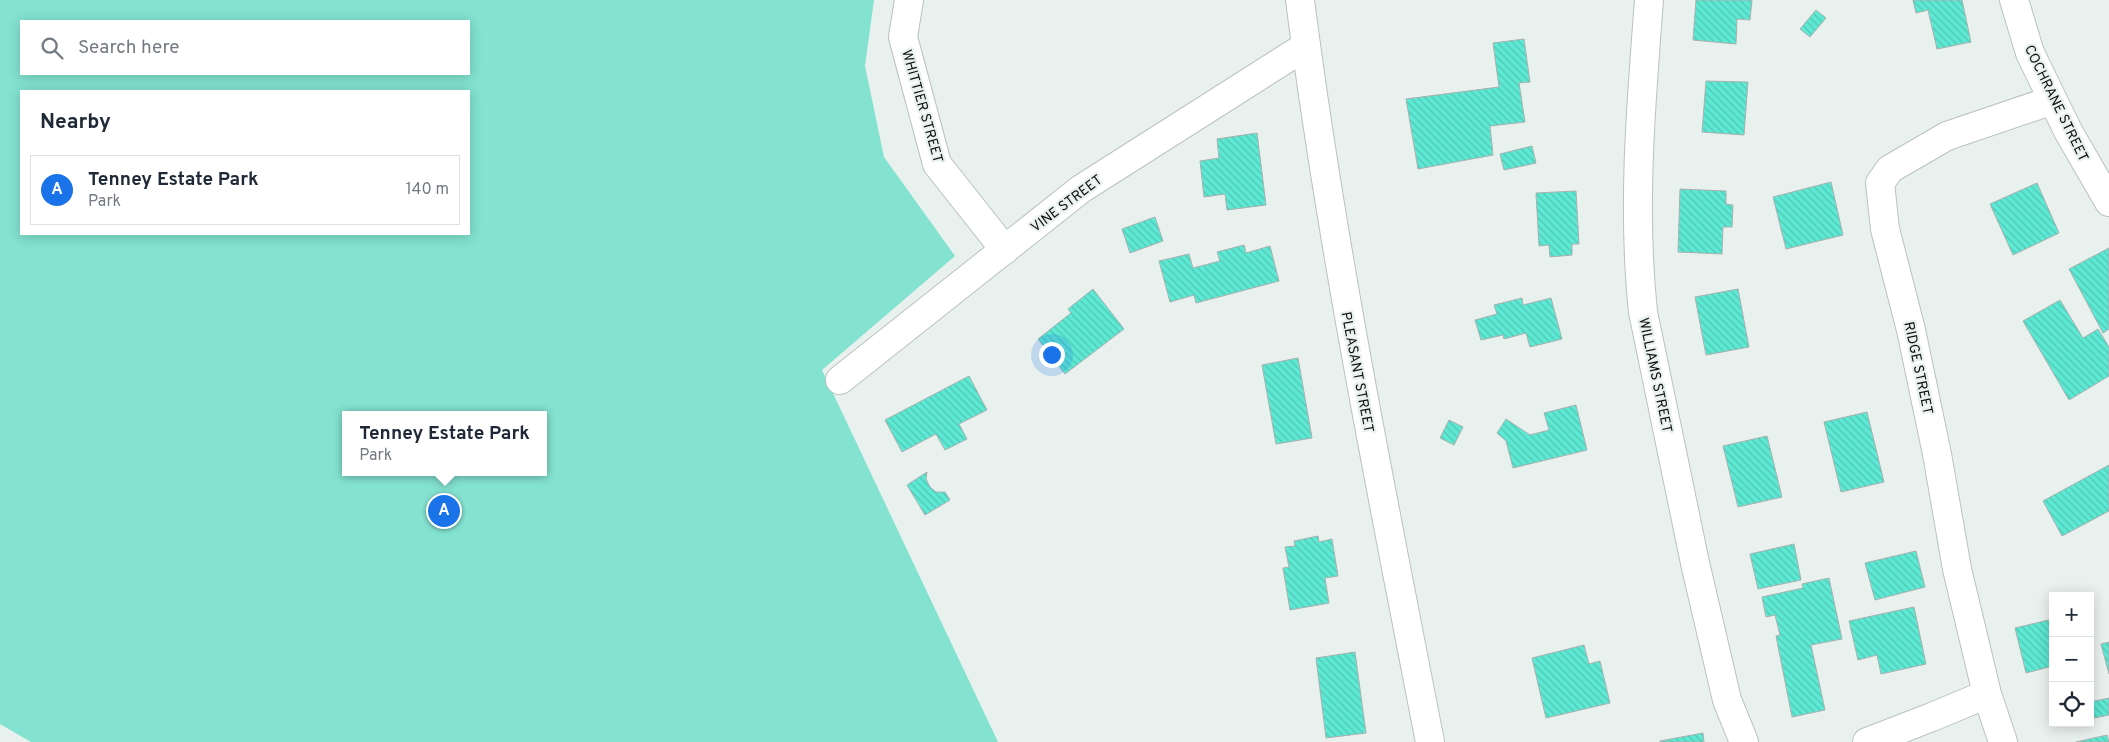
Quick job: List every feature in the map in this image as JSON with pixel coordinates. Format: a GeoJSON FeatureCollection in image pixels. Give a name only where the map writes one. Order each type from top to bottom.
{"type":"FeatureCollection","features":[{"type":"Feature","properties":{"kind":"street","name":"WHITTIER STREET"},"geometry":{"type":"LineString","coordinates":[[909,0],[903,37],[937,164],[1005,250]]}},
{"type":"Feature","properties":{"kind":"street","name":"PLEASANT STREET"},"geometry":{"type":"LineString","coordinates":[[1300,0],[1317,128],[1356,368],[1430,742]]}},
{"type":"Feature","properties":{"kind":"street","name":"WILLIAMS STREET"},"geometry":{"type":"LineString","coordinates":[[1649,0],[1637,186],[1638,270],[1643,312],[1701,590],[1727,700],[1744,742]]}},
{"type":"Feature","properties":{"kind":"street","name":"COCHRANE STREET"},"geometry":{"type":"LineString","coordinates":[[2014,0],[2030,53],[2068,131],[2109,202]]}},
{"type":"Feature","properties":{"kind":"street","name":"VINE STREET"},"geometry":{"type":"LineString","coordinates":[[840,380],[1082,190],[1306,46]]}},
{"type":"Feature","properties":{"kind":"street","name":"RIDGE STREET"},"geometry":{"type":"LineString","coordinates":[[2003,742],[1987,694],[1957,569],[1937,454],[1911,330],[1885,229],[1880,183],[1890,169],[1947,136],[2053,100]]}},
{"type":"Feature","properties":{"kind":"street"},"geometry":{"type":"LineString","coordinates":[[1866,742],[1932,718],[1987,694]]}},
{"type":"Feature","properties":{"kind":"green space"},"geometry":{"type":"Polygon","coordinates":[[[0,0],[874,0],[865,66],[884,157],[955,256],[822,370],[998,742],[31,742],[0,724],[0,0]]]}},
{"type":"Feature","properties":{"kind":"building"},"geometry":{"type":"Polygon","coordinates":[[[1696,0],[1752,0],[1750,20],[1737,19],[1736,44],[1693,40],[1696,0]]]}},
{"type":"Feature","properties":{"kind":"building"},"geometry":{"type":"Polygon","coordinates":[[[1913,0],[1962,0],[1971,42],[1937,49],[1928,10],[1916,13],[1913,0]]]}},
{"type":"Feature","properties":{"kind":"building"},"geometry":{"type":"Polygon","coordinates":[[[1816,10],[1826,18],[1810,37],[1800,29],[1816,10]]]}},
{"type":"Feature","properties":{"kind":"building"},"geometry":{"type":"Polygon","coordinates":[[[1524,39],[1530,82],[1519,83],[1525,122],[1490,126],[1493,155],[1418,169],[1406,99],[1499,87],[1493,43],[1524,39]]]}},
{"type":"Feature","properties":{"kind":"building"},"geometry":{"type":"Polygon","coordinates":[[[1706,81],[1748,82],[1744,135],[1702,132],[1706,81]]]}},
{"type":"Feature","properties":{"kind":"building"},"geometry":{"type":"Polygon","coordinates":[[[1257,133],[1266,205],[1227,210],[1225,194],[1204,197],[1200,161],[1219,158],[1217,139],[1257,133]]]}},
{"type":"Feature","properties":{"kind":"building"},"geometry":{"type":"Polygon","coordinates":[[[1532,146],[1536,163],[1504,170],[1500,154],[1532,146]]]}},
{"type":"Feature","properties":{"kind":"building"},"geometry":{"type":"Polygon","coordinates":[[[1831,182],[1843,235],[1786,249],[1773,197],[1831,182]]]}},
{"type":"Feature","properties":{"kind":"building"},"geometry":{"type":"Polygon","coordinates":[[[2037,183],[2059,233],[2013,255],[1990,204],[2037,183]]]}},
{"type":"Feature","properties":{"kind":"building"},"geometry":{"type":"Polygon","coordinates":[[[1680,189],[1726,191],[1726,204],[1733,205],[1732,227],[1723,227],[1722,254],[1678,252],[1680,189]]]}},
{"type":"Feature","properties":{"kind":"building"},"geometry":{"type":"Polygon","coordinates":[[[1576,191],[1579,244],[1572,244],[1572,255],[1550,257],[1549,245],[1539,246],[1536,193],[1576,191]]]}},
{"type":"Feature","properties":{"kind":"building"},"geometry":{"type":"Polygon","coordinates":[[[1155,217],[1163,241],[1130,253],[1122,229],[1155,217]]]}},
{"type":"Feature","properties":{"kind":"building"},"geometry":{"type":"Polygon","coordinates":[[[1244,245],[1246,253],[1270,246],[1279,281],[1196,303],[1194,295],[1170,302],[1159,261],[1189,254],[1193,268],[1220,261],[1217,252],[1244,245]]]}},
{"type":"Feature","properties":{"kind":"building"},"geometry":{"type":"Polygon","coordinates":[[[2109,248],[2109,329],[2103,333],[2069,269],[2109,248]]]}},
{"type":"Feature","properties":{"kind":"building"},"geometry":{"type":"Polygon","coordinates":[[[1093,289],[1124,329],[1065,374],[1038,339],[1071,313],[1068,309],[1093,289]]]}},
{"type":"Feature","properties":{"kind":"building"},"geometry":{"type":"Polygon","coordinates":[[[1738,289],[1749,347],[1706,355],[1695,297],[1738,289]]]}},
{"type":"Feature","properties":{"kind":"building"},"geometry":{"type":"Polygon","coordinates":[[[1522,298],[1523,305],[1551,298],[1562,339],[1530,347],[1526,333],[1504,339],[1503,335],[1481,340],[1475,320],[1497,314],[1494,305],[1522,298]]]}},
{"type":"Feature","properties":{"kind":"building"},"geometry":{"type":"Polygon","coordinates":[[[2060,300],[2083,338],[2098,329],[2109,347],[2109,376],[2069,400],[2023,321],[2060,300]]]}},
{"type":"Feature","properties":{"kind":"building"},"geometry":{"type":"Polygon","coordinates":[[[1298,358],[1312,438],[1276,444],[1262,365],[1298,358]]]}},
{"type":"Feature","properties":{"kind":"building"},"geometry":{"type":"Polygon","coordinates":[[[969,376],[987,410],[959,424],[967,439],[945,450],[936,434],[902,452],[885,420],[969,376]]]}},
{"type":"Feature","properties":{"kind":"building"},"geometry":{"type":"Polygon","coordinates":[[[1576,405],[1587,450],[1513,468],[1506,441],[1497,433],[1506,419],[1530,435],[1549,430],[1544,413],[1576,405]]]}},
{"type":"Feature","properties":{"kind":"building"},"geometry":{"type":"Polygon","coordinates":[[[1867,412],[1884,482],[1841,492],[1824,422],[1867,412]]]}},
{"type":"Feature","properties":{"kind":"building"},"geometry":{"type":"Polygon","coordinates":[[[1449,420],[1463,427],[1454,445],[1440,438],[1449,420]]]}},
{"type":"Feature","properties":{"kind":"building"},"geometry":{"type":"Polygon","coordinates":[[[1767,436],[1782,497],[1738,507],[1723,446],[1767,436]]]}},
{"type":"Feature","properties":{"kind":"building"},"geometry":{"type":"Polygon","coordinates":[[[2109,465],[2109,511],[2062,536],[2043,501],[2109,465]]]}},
{"type":"Feature","properties":{"kind":"building"},"geometry":{"type":"Polygon","coordinates":[[[927,472],[926,479],[930,487],[936,492],[945,492],[950,500],[925,515],[907,485],[927,472]]]}},
{"type":"Feature","properties":{"kind":"building"},"geometry":{"type":"Polygon","coordinates":[[[1318,536],[1319,542],[1332,539],[1338,576],[1325,578],[1329,603],[1290,610],[1283,568],[1289,567],[1285,547],[1295,546],[1294,541],[1318,536]]]}},
{"type":"Feature","properties":{"kind":"building"},"geometry":{"type":"Polygon","coordinates":[[[1794,544],[1801,580],[1758,589],[1750,554],[1794,544]]]}},
{"type":"Feature","properties":{"kind":"building"},"geometry":{"type":"Polygon","coordinates":[[[1916,551],[1925,587],[1875,600],[1865,563],[1916,551]]]}},
{"type":"Feature","properties":{"kind":"building"},"geometry":{"type":"Polygon","coordinates":[[[1829,578],[1842,639],[1811,645],[1825,710],[1792,717],[1776,636],[1780,635],[1775,615],[1766,617],[1762,597],[1803,588],[1802,584],[1829,578]]]}},
{"type":"Feature","properties":{"kind":"building"},"geometry":{"type":"Polygon","coordinates":[[[1914,607],[1926,664],[1881,674],[1877,655],[1858,660],[1849,621],[1914,607]]]}},
{"type":"Feature","properties":{"kind":"building"},"geometry":{"type":"Polygon","coordinates":[[[2049,620],[2049,667],[2026,673],[2015,628],[2049,620]]]}},
{"type":"Feature","properties":{"kind":"building"},"geometry":{"type":"Polygon","coordinates":[[[2109,642],[2109,674],[2101,644],[2109,642]]]}},
{"type":"Feature","properties":{"kind":"building"},"geometry":{"type":"Polygon","coordinates":[[[1584,645],[1589,664],[1600,661],[1610,703],[1546,718],[1532,658],[1584,645]]]}},
{"type":"Feature","properties":{"kind":"building"},"geometry":{"type":"Polygon","coordinates":[[[1355,652],[1366,733],[1326,738],[1316,658],[1355,652]]]}},
{"type":"Feature","properties":{"kind":"building"},"geometry":{"type":"Polygon","coordinates":[[[2109,698],[2109,715],[2094,718],[2094,701],[2109,698]]]}},
{"type":"Feature","properties":{"kind":"building"},"geometry":{"type":"Polygon","coordinates":[[[1703,733],[1704,742],[1660,742],[1660,741],[1703,733]]]}},
{"type":"Feature","properties":{"kind":"building"},"geometry":{"type":"Polygon","coordinates":[[[2107,735],[2109,742],[2076,742],[2107,735]]]}},
{"type":"Feature","properties":{"kind":"place","name":"Tenney Estate Park"},"geometry":{"type":"Point","coordinates":[444,511]}}]}
